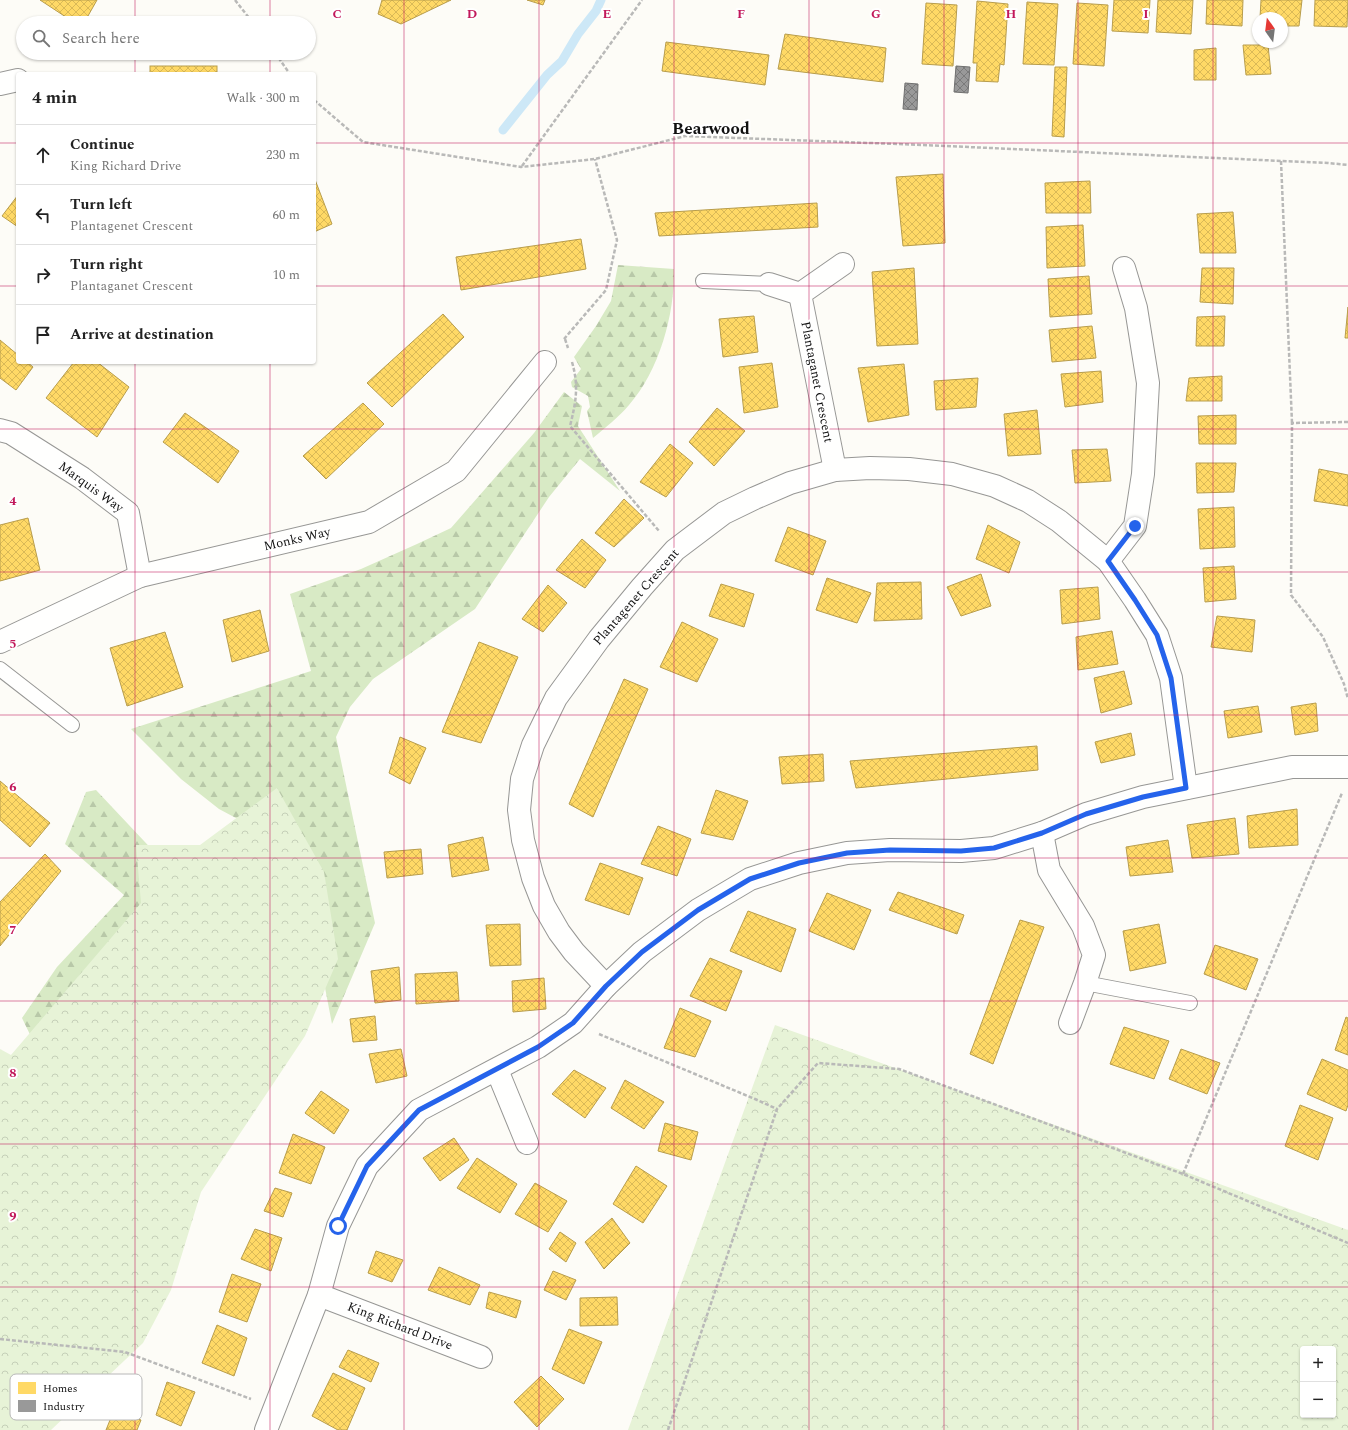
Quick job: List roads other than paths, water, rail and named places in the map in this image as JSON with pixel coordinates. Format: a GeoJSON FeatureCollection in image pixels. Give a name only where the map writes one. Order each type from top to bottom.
{"type":"FeatureCollection","features":[{"type":"Feature","properties":{"kind":"street"},"geometry":{"type":"LineString","coordinates":[[0,84],[16,80]]}},
{"type":"Feature","properties":{"kind":"street"},"geometry":{"type":"LineString","coordinates":[[769,284],[800,294],[843,264]]}},
{"type":"Feature","properties":{"kind":"street"},"geometry":{"type":"LineString","coordinates":[[1108,561],[1135,526],[1143,474],[1148,383],[1136,308],[1124,268]]}},
{"type":"Feature","properties":{"kind":"street","name":"Plantaganet Crescent"},"geometry":{"type":"LineString","coordinates":[[800,294],[835,470]]}},
{"type":"Feature","properties":{"kind":"street","name":"Monks Way"},"geometry":{"type":"LineString","coordinates":[[0,642],[140,576],[369,522],[456,471],[545,362]]}},
{"type":"Feature","properties":{"kind":"street","name":"Marquis Way"},"geometry":{"type":"LineString","coordinates":[[0,430],[11,433],[82,478],[128,513],[140,576]]}},
{"type":"Feature","properties":{"kind":"street","name":"Plantagenet Crescent"},"geometry":{"type":"LineString","coordinates":[[606,986],[574,952],[559,932],[544,906],[533,878],[523,840],[519,810],[522,779],[533,745],[556,698],[599,639],[675,550],[724,513],[754,498],[790,483],[835,470],[870,468],[909,469],[952,474],[995,486],[1028,501],[1059,521],[1108,561],[1157,635],[1171,678],[1186,788]]}},
{"type":"Feature","properties":{"kind":"street"},"geometry":{"type":"LineString","coordinates":[[266,1430],[319,1294],[338,1226],[367,1166],[419,1110],[538,1047],[573,1023],[606,986],[642,952],[698,910],[750,879],[799,863],[847,853],[890,850],[961,851],[994,848],[1042,833],[1086,814],[1143,797],[1292,767],[1346,777]]}},
{"type":"Feature","properties":{"kind":"street"},"geometry":{"type":"LineString","coordinates":[[1042,833],[1049,870],[1083,926],[1094,955],[1070,1023]]}},
{"type":"Feature","properties":{"kind":"street"},"geometry":{"type":"LineString","coordinates":[[497,1070],[527,1143]]}},
{"type":"Feature","properties":{"kind":"street","name":"King Richard Drive"},"geometry":{"type":"LineString","coordinates":[[319,1294],[481,1357]]}},
{"type":"Feature","properties":{"kind":"lane"},"geometry":{"type":"LineString","coordinates":[[703,281],[769,284]]}},
{"type":"Feature","properties":{"kind":"lane"},"geometry":{"type":"LineString","coordinates":[[0,669],[72,725]]}},
{"type":"Feature","properties":{"kind":"lane"},"geometry":{"type":"LineString","coordinates":[[1085,983],[1190,1003]]}},
{"type":"Feature","properties":{"kind":"waterway"},"geometry":{"type":"LineString","coordinates":[[503,130],[547,75],[562,61],[578,34],[596,11],[601,0]]}},
{"type":"Feature","properties":{"kind":"district","name":"Bearwood"},"geometry":{"type":"Point","coordinates":[711,129]}}]}
